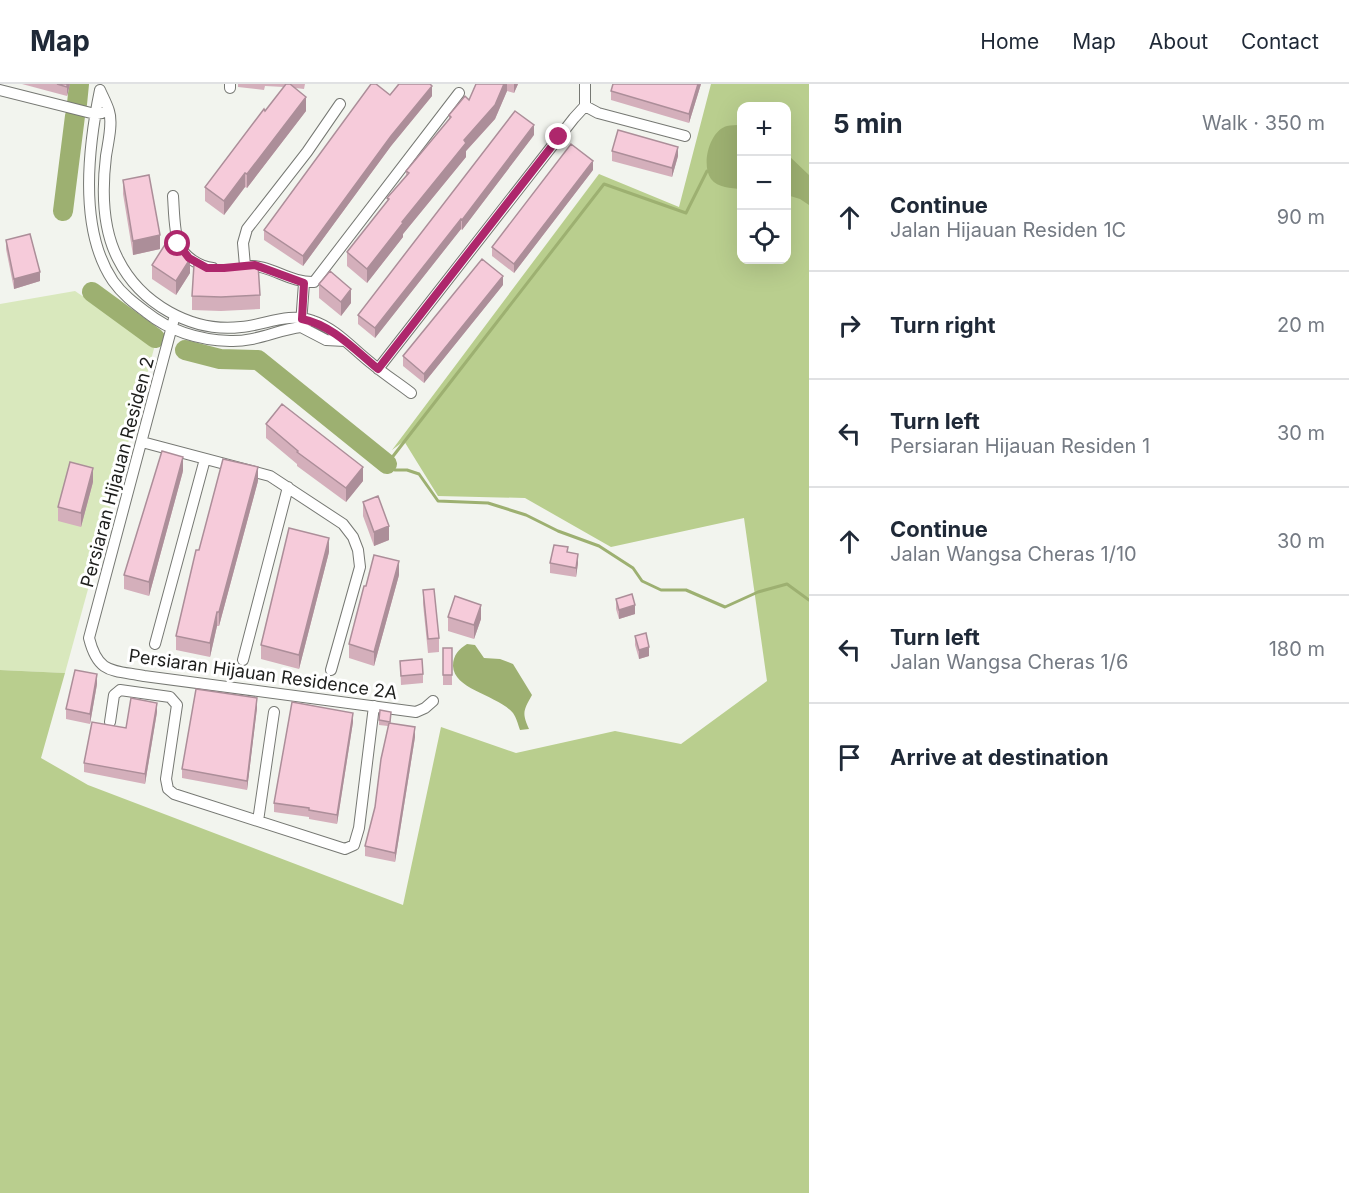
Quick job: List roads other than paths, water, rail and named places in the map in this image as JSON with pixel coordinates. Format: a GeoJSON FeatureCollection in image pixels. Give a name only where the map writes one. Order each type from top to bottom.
{"type":"FeatureCollection","features":[{"type":"Feature","properties":{"kind":"street"},"geometry":{"type":"LineString","coordinates":[[378,369],[585,106],[585,84]]}},
{"type":"Feature","properties":{"kind":"street"},"geometry":{"type":"LineString","coordinates":[[100,87],[110,113],[105,170],[105,215],[117,258],[141,290],[166,311],[188,321],[216,328],[242,327],[282,318],[302,323]]}},
{"type":"Feature","properties":{"kind":"street"},"geometry":{"type":"LineString","coordinates":[[100,87],[90,166],[90,218],[104,264],[112,280],[134,303],[171,330],[216,340],[242,341],[313,321],[345,341],[411,393]]}},
{"type":"Feature","properties":{"kind":"street"},"geometry":{"type":"LineString","coordinates":[[0,90],[95,114],[110,113]]}},
{"type":"Feature","properties":{"kind":"street"},"geometry":{"type":"LineString","coordinates":[[173,196],[178,244],[189,258],[207,268],[259,266],[304,283],[314,282],[459,93]]}},
{"type":"Feature","properties":{"kind":"street"},"geometry":{"type":"LineString","coordinates":[[234,267],[247,229],[307,152],[340,104]]}},
{"type":"Feature","properties":{"kind":"street"},"geometry":{"type":"LineString","coordinates":[[585,106],[598,112],[685,136]]}},
{"type":"Feature","properties":{"kind":"street"},"geometry":{"type":"LineString","coordinates":[[90,218],[105,215]]}},
{"type":"Feature","properties":{"kind":"street"},"geometry":{"type":"LineString","coordinates":[[302,323],[304,283]]}},
{"type":"Feature","properties":{"kind":"street","name":"Persiaran Hijauan Residen 2"},"geometry":{"type":"LineString","coordinates":[[93,653],[89,638],[175,315]]}},
{"type":"Feature","properties":{"kind":"street"},"geometry":{"type":"LineString","coordinates":[[142,442],[270,477],[343,524],[353,537],[358,550],[360,567],[331,670]]}},
{"type":"Feature","properties":{"kind":"street"},"geometry":{"type":"LineString","coordinates":[[155,644],[205,459]]}},
{"type":"Feature","properties":{"kind":"street"},"geometry":{"type":"LineString","coordinates":[[243,660],[288,487]]}},
{"type":"Feature","properties":{"kind":"street","name":"Persiaran Hijauan Residence 2A"},"geometry":{"type":"LineString","coordinates":[[93,653],[101,666],[111,670],[416,712],[433,701]]}},
{"type":"Feature","properties":{"kind":"street"},"geometry":{"type":"LineString","coordinates":[[110,722],[114,695],[120,690],[170,698],[177,705],[166,779],[168,789],[174,794],[345,849],[354,845],[359,828],[374,706]]}},
{"type":"Feature","properties":{"kind":"street"},"geometry":{"type":"LineString","coordinates":[[258,821],[274,712]]}},
{"type":"Feature","properties":{"kind":"waterway"},"geometry":{"type":"LineString","coordinates":[[77,104],[79,84]]}},
{"type":"Feature","properties":{"kind":"waterway"},"geometry":{"type":"LineString","coordinates":[[63,211],[75,116]]}},
{"type":"Feature","properties":{"kind":"waterway"},"geometry":{"type":"LineString","coordinates":[[711,171],[707,171],[686,213],[604,184],[387,464],[395,470],[407,470],[419,474],[438,501],[488,503],[526,515],[558,531],[599,546],[633,568],[642,581],[661,590],[686,590],[725,607],[758,592],[787,584],[809,600]]}},
{"type":"Feature","properties":{"kind":"waterway"},"geometry":{"type":"LineString","coordinates":[[92,292],[155,338]]}},
{"type":"Feature","properties":{"kind":"waterway"},"geometry":{"type":"LineString","coordinates":[[185,350],[220,359],[258,360],[387,464]]}}]}
